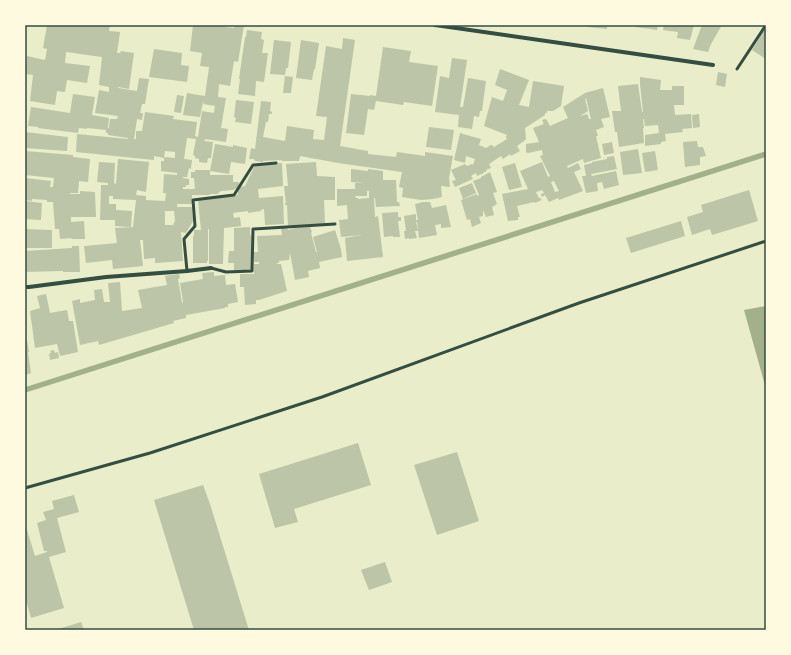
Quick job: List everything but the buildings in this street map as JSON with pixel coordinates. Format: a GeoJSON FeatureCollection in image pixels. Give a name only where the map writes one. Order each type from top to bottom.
{"type":"FeatureCollection","features":[{"type":"Feature","properties":{"kind":"street"},"geometry":{"type":"LineString","coordinates":[[435,25],[713,65]]}},
{"type":"Feature","properties":{"kind":"street"},"geometry":{"type":"LineString","coordinates":[[478,25],[478,31]]}},
{"type":"Feature","properties":{"kind":"street"},"geometry":{"type":"LineString","coordinates":[[25,286],[29,288],[106,277],[211,268]]}},
{"type":"Feature","properties":{"kind":"lane"},"geometry":{"type":"LineString","coordinates":[[737,69],[766,25]]}},
{"type":"Feature","properties":{"kind":"lane"},"geometry":{"type":"LineString","coordinates":[[187,271],[184,238],[195,226],[193,200],[234,195],[254,165],[276,163]]}},
{"type":"Feature","properties":{"kind":"lane"},"geometry":{"type":"LineString","coordinates":[[211,268],[226,272],[252,271],[253,229],[335,224]]}},
{"type":"Feature","properties":{"kind":"lane"},"geometry":{"type":"LineString","coordinates":[[25,488],[150,453],[322,397],[572,306],[766,241]]}},
{"type":"Feature","properties":{"kind":"shaded area"},"geometry":{"type":"Polygon","coordinates":[[[766,306],[766,389],[744,310],[766,306]]]}},
{"type":"Feature","properties":{"kind":"waterway"},"geometry":{"type":"LineString","coordinates":[[25,390],[766,154]]}}]}
